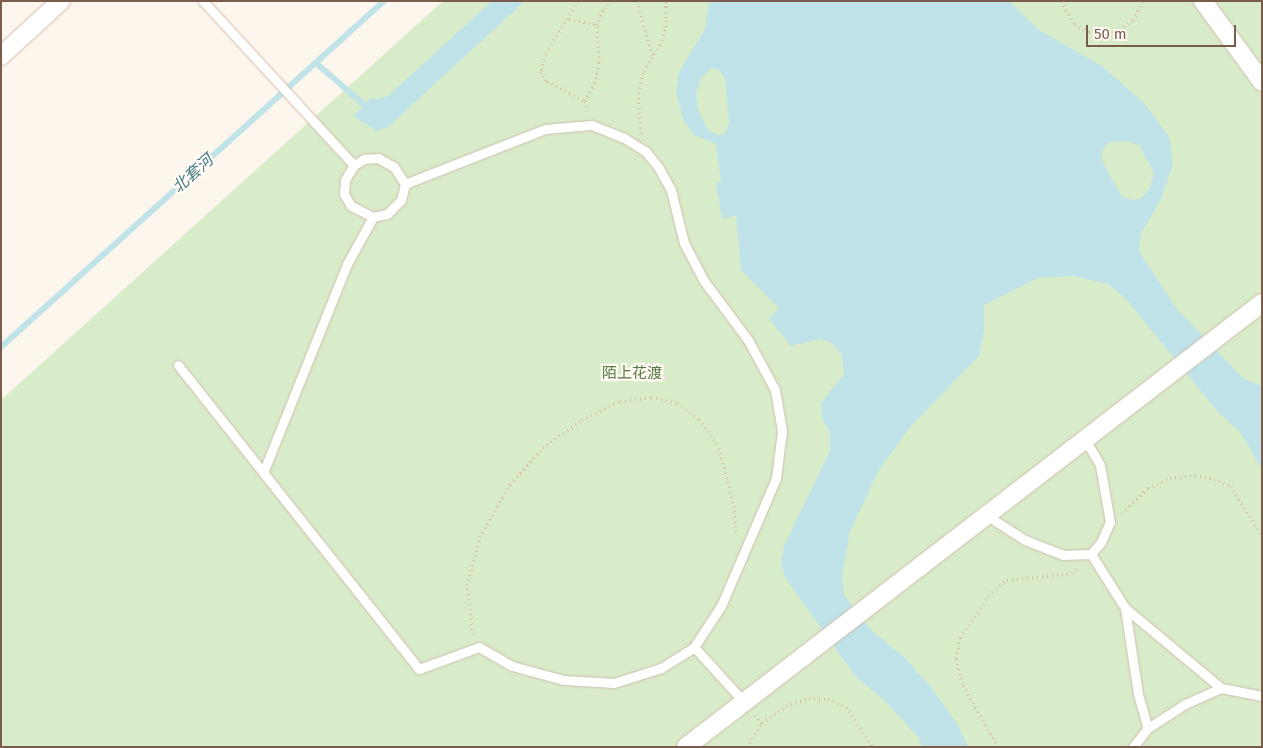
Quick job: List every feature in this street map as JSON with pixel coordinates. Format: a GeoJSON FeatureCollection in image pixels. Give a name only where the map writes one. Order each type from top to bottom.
{"type":"FeatureCollection","features":[{"type":"Feature","properties":{"kind":"street"},"geometry":{"type":"LineString","coordinates":[[1,56],[61,1]]}},
{"type":"Feature","properties":{"kind":"street"},"geometry":{"type":"LineString","coordinates":[[1203,1],[1262,82]]}},
{"type":"Feature","properties":{"kind":"street"},"geometry":{"type":"LineString","coordinates":[[686,747],[1262,303]]}},
{"type":"Feature","properties":{"kind":"lane"},"geometry":{"type":"LineString","coordinates":[[203,1],[314,126],[354,165]]}},
{"type":"Feature","properties":{"kind":"lane"},"geometry":{"type":"LineString","coordinates":[[178,365],[264,470],[419,669],[479,647],[512,666],[564,680],[614,683],[661,668],[694,647],[722,606],[776,478],[782,431],[775,390],[748,340],[704,281],[684,243],[671,190],[659,168],[645,151],[624,138],[591,125],[545,129],[405,184]]}},
{"type":"Feature","properties":{"kind":"lane"},"geometry":{"type":"LineString","coordinates":[[364,158],[378,158],[394,167],[405,184],[400,200],[387,214],[373,217],[351,206],[344,194],[345,180],[354,165],[364,158]]}},
{"type":"Feature","properties":{"kind":"lane"},"geometry":{"type":"LineString","coordinates":[[264,470],[347,264],[373,217]]}},
{"type":"Feature","properties":{"kind":"lane"},"geometry":{"type":"LineString","coordinates":[[986,516],[1025,540],[1062,555],[1091,554],[1101,542],[1110,522],[1100,465],[1085,439]]}},
{"type":"Feature","properties":{"kind":"lane"},"geometry":{"type":"LineString","coordinates":[[1091,554],[1125,608],[1221,688],[1262,696]]}},
{"type":"Feature","properties":{"kind":"lane"},"geometry":{"type":"LineString","coordinates":[[1125,608],[1138,694],[1148,728]]}},
{"type":"Feature","properties":{"kind":"lane"},"geometry":{"type":"LineString","coordinates":[[694,647],[744,702]]}},
{"type":"Feature","properties":{"kind":"lane"},"geometry":{"type":"LineString","coordinates":[[1133,747],[1148,728],[1185,704],[1221,688]]}},
{"type":"Feature","properties":{"kind":"path"},"geometry":{"type":"LineString","coordinates":[[578,1],[569,19],[546,54],[541,71],[547,82],[585,101]]}},
{"type":"Feature","properties":{"kind":"path"},"geometry":{"type":"LineString","coordinates":[[591,125],[585,101],[595,83],[599,62],[597,25],[604,8],[613,1]]}},
{"type":"Feature","properties":{"kind":"path"},"geometry":{"type":"LineString","coordinates":[[637,1],[653,57]]}},
{"type":"Feature","properties":{"kind":"path"},"geometry":{"type":"LineString","coordinates":[[645,151],[638,93],[644,71],[653,57],[666,27],[666,1]]}},
{"type":"Feature","properties":{"kind":"path"},"geometry":{"type":"LineString","coordinates":[[1061,1],[1075,24],[1089,32],[1104,34],[1120,30],[1133,20],[1143,1]]}},
{"type":"Feature","properties":{"kind":"path"},"geometry":{"type":"LineString","coordinates":[[569,19],[597,25]]}},
{"type":"Feature","properties":{"kind":"path"},"geometry":{"type":"LineString","coordinates":[[479,647],[470,626],[467,585],[480,537],[497,506],[510,484],[543,448],[582,420],[620,401],[651,397],[678,404],[699,419],[719,448],[734,506],[739,563]]}},
{"type":"Feature","properties":{"kind":"path"},"geometry":{"type":"LineString","coordinates":[[1110,522],[1148,488],[1170,478],[1195,476],[1214,479],[1231,486],[1262,536]]}},
{"type":"Feature","properties":{"kind":"path"},"geometry":{"type":"LineString","coordinates":[[998,747],[962,684],[956,658],[960,637],[992,592],[1007,580],[1072,572],[1091,554]]}},
{"type":"Feature","properties":{"kind":"path"},"geometry":{"type":"LineString","coordinates":[[747,747],[762,723],[786,706],[809,698],[828,699],[846,707],[873,747]]}},
{"type":"Feature","properties":{"kind":"path"},"geometry":{"type":"LineString","coordinates":[[744,702],[762,723]]}},
{"type":"Feature","properties":{"kind":"green space","name":"陌上花渡"},"geometry":{"type":"Polygon","coordinates":[[[443,1],[1262,1],[1262,747],[1,747],[1,400],[443,1]]]}},
{"type":"Feature","properties":{"kind":"water"},"geometry":{"type":"Polygon","coordinates":[[[492,1],[525,1],[388,127],[376,131],[353,116],[371,98],[378,99],[388,96],[492,1]]]}},
{"type":"Feature","properties":{"kind":"water"},"geometry":{"type":"Polygon","coordinates":[[[709,1],[1009,1],[1039,30],[1102,66],[1144,103],[1169,137],[1173,164],[1160,201],[1141,233],[1139,251],[1177,309],[1244,379],[1262,386],[1262,470],[1241,433],[1218,412],[1126,299],[1108,284],[1073,276],[1038,278],[984,305],[984,331],[979,356],[910,427],[879,470],[850,531],[842,577],[844,595],[870,629],[904,657],[931,687],[959,727],[968,747],[922,747],[919,738],[884,700],[855,676],[785,577],[781,563],[784,546],[830,451],[830,432],[822,419],[821,403],[844,374],[842,355],[832,343],[820,339],[791,346],[769,319],[779,308],[741,270],[736,216],[722,219],[716,183],[721,181],[716,144],[694,135],[683,119],[676,92],[679,72],[705,29],[709,1]],[[712,68],[702,77],[696,92],[698,110],[708,130],[718,135],[724,134],[729,124],[725,78],[719,70],[712,68]],[[1125,141],[1109,142],[1102,150],[1102,161],[1122,197],[1134,200],[1142,198],[1150,187],[1154,173],[1139,145],[1125,141]]]}},
{"type":"Feature","properties":{"kind":"waterway","name":"北套河"},"geometry":{"type":"LineString","coordinates":[[1,347],[384,1]]}},
{"type":"Feature","properties":{"kind":"waterway"},"geometry":{"type":"LineString","coordinates":[[316,63],[370,110]]}}]}
